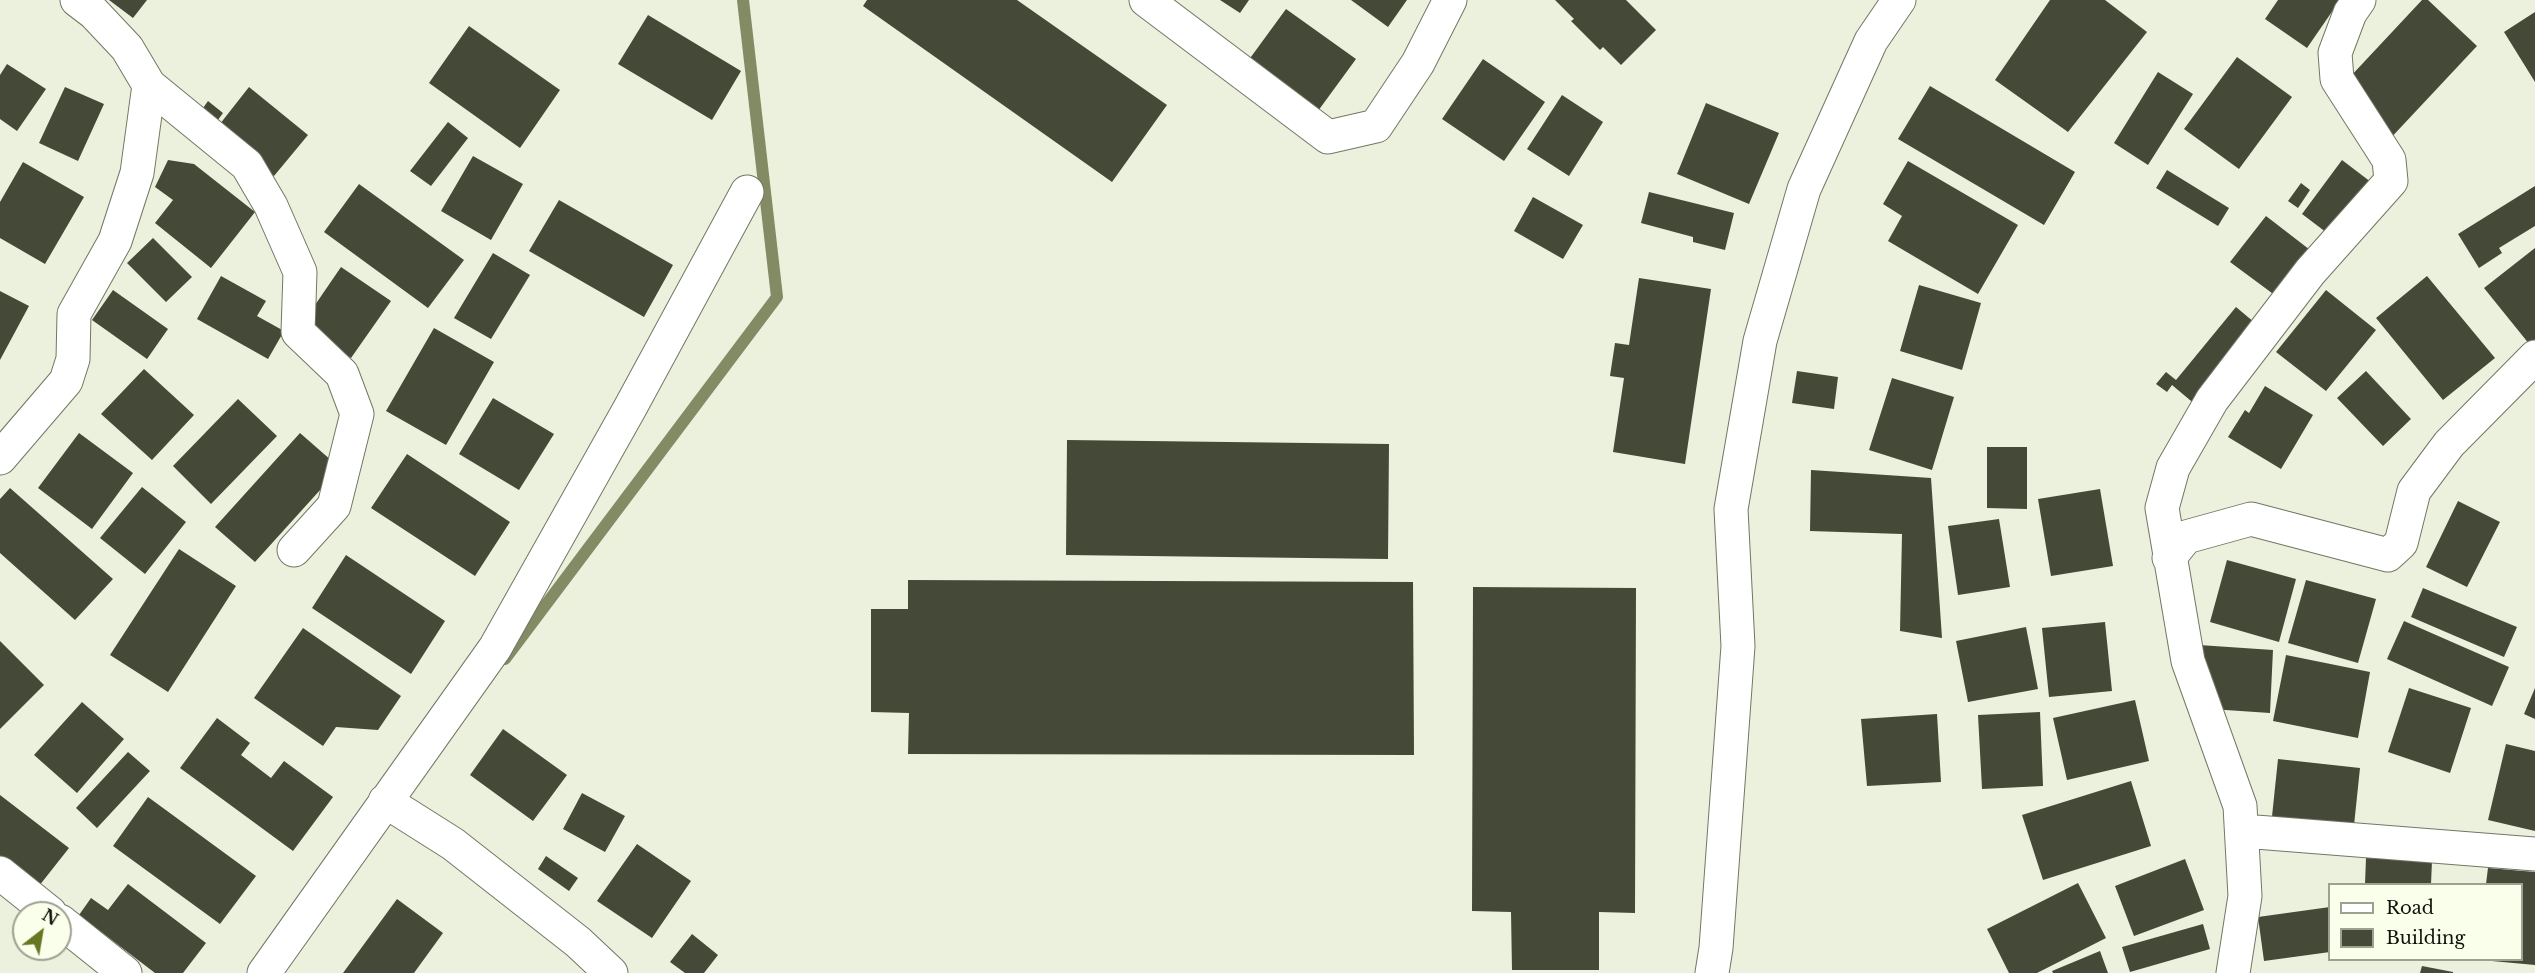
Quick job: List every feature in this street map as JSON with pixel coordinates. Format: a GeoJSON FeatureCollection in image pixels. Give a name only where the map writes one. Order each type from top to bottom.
{"type":"FeatureCollection","features":[{"type":"Feature","properties":{"kind":"street"},"geometry":{"type":"LineString","coordinates":[[76,0],[94,13],[127,48],[149,85],[247,165],[272,207],[300,272],[298,332],[342,374],[357,414],[334,506],[294,550]]}},
{"type":"Feature","properties":{"kind":"street"},"geometry":{"type":"LineString","coordinates":[[1146,0],[1328,137],[1376,126],[1418,63],[1450,0]]}},
{"type":"Feature","properties":{"kind":"street"},"geometry":{"type":"LineString","coordinates":[[1712,973],[1716,948],[1738,646],[1731,509],[1760,342],[1804,189],[1871,40],[1899,0]]}},
{"type":"Feature","properties":{"kind":"street"},"geometry":{"type":"LineString","coordinates":[[2233,973],[2245,896],[2240,806],[2188,661],[2162,508],[2173,468],[2212,400],[2310,272],[2391,181],[2389,160],[2337,79],[2335,53],[2350,13],[2359,0]]}},
{"type":"Feature","properties":{"kind":"street"},"geometry":{"type":"LineString","coordinates":[[0,458],[66,381],[73,359],[74,314],[115,241],[137,173],[149,85]]}},
{"type":"Feature","properties":{"kind":"street"},"geometry":{"type":"LineString","coordinates":[[264,973],[495,648],[630,408],[747,192]]}},
{"type":"Feature","properties":{"kind":"street"},"geometry":{"type":"LineString","coordinates":[[2169,558],[2186,537],[2251,519],[2388,555],[2401,543],[2414,491],[2449,444],[2535,357]]}},
{"type":"Feature","properties":{"kind":"street"},"geometry":{"type":"LineString","coordinates":[[385,801],[453,844],[578,942],[611,973]]}},
{"type":"Feature","properties":{"kind":"street"},"geometry":{"type":"LineString","coordinates":[[2243,831],[2535,854]]}},
{"type":"Feature","properties":{"kind":"street"},"geometry":{"type":"LineString","coordinates":[[0,873],[35,901]]}},
{"type":"Feature","properties":{"kind":"street"},"geometry":{"type":"LineString","coordinates":[[72,931],[124,973]]}},
{"type":"Feature","properties":{"kind":"building"},"geometry":{"type":"Polygon","coordinates":[[[109,0],[147,0],[133,18],[109,0]]]}},
{"type":"Feature","properties":{"kind":"building"},"geometry":{"type":"Polygon","coordinates":[[[867,0],[1017,0],[1167,105],[1112,182],[863,6],[867,0]]]}},
{"type":"Feature","properties":{"kind":"building"},"geometry":{"type":"Polygon","coordinates":[[[1220,0],[1249,0],[1240,13],[1220,0]]]}},
{"type":"Feature","properties":{"kind":"building"},"geometry":{"type":"Polygon","coordinates":[[[1351,0],[1407,0],[1388,27],[1351,0]]]}},
{"type":"Feature","properties":{"kind":"building"},"geometry":{"type":"Polygon","coordinates":[[[1555,0],[1626,0],[1656,30],[1621,65],[1603,47],[1600,50],[1571,21],[1574,19],[1555,0]]]}},
{"type":"Feature","properties":{"kind":"building"},"geometry":{"type":"Polygon","coordinates":[[[2050,0],[2105,0],[2147,32],[2068,132],[1995,80],[2050,0]]]}},
{"type":"Feature","properties":{"kind":"building"},"geometry":{"type":"Polygon","coordinates":[[[2278,0],[2340,0],[2307,48],[2265,19],[2278,0]]]}},
{"type":"Feature","properties":{"kind":"building"},"geometry":{"type":"Polygon","coordinates":[[[2422,0],[2428,0],[2477,46],[2387,142],[2335,93],[2422,0]]]}},
{"type":"Feature","properties":{"kind":"building"},"geometry":{"type":"Polygon","coordinates":[[[1286,9],[1356,59],[1318,111],[1248,61],[1286,9]]]}},
{"type":"Feature","properties":{"kind":"building"},"geometry":{"type":"Polygon","coordinates":[[[2535,12],[2535,82],[2504,32],[2535,12]]]}},
{"type":"Feature","properties":{"kind":"building"},"geometry":{"type":"Polygon","coordinates":[[[648,15],[741,71],[712,120],[618,64],[648,15]]]}},
{"type":"Feature","properties":{"kind":"building"},"geometry":{"type":"Polygon","coordinates":[[[469,26],[560,90],[520,148],[429,83],[469,26]]]}},
{"type":"Feature","properties":{"kind":"building"},"geometry":{"type":"Polygon","coordinates":[[[2237,57],[2292,97],[2239,169],[2184,129],[2237,57]]]}},
{"type":"Feature","properties":{"kind":"building"},"geometry":{"type":"Polygon","coordinates":[[[1483,59],[1545,102],[1504,161],[1442,119],[1483,59]]]}},
{"type":"Feature","properties":{"kind":"building"},"geometry":{"type":"Polygon","coordinates":[[[7,64],[46,89],[17,131],[0,119],[0,75],[7,64]]]}},
{"type":"Feature","properties":{"kind":"building"},"geometry":{"type":"Polygon","coordinates":[[[2158,72],[2193,94],[2148,165],[2114,143],[2158,72]]]}},
{"type":"Feature","properties":{"kind":"building"},"geometry":{"type":"Polygon","coordinates":[[[1930,86],[2075,172],[2044,225],[1898,139],[1930,86]]]}},
{"type":"Feature","properties":{"kind":"building"},"geometry":{"type":"Polygon","coordinates":[[[65,87],[104,104],[78,161],[39,143],[65,87]]]}},
{"type":"Feature","properties":{"kind":"building"},"geometry":{"type":"Polygon","coordinates":[[[249,87],[308,135],[274,176],[216,129],[249,87]]]}},
{"type":"Feature","properties":{"kind":"building"},"geometry":{"type":"Polygon","coordinates":[[[1562,95],[1603,122],[1569,176],[1527,149],[1562,95]]]}},
{"type":"Feature","properties":{"kind":"building"},"geometry":{"type":"Polygon","coordinates":[[[208,101],[223,113],[212,128],[196,118],[208,101]]]}},
{"type":"Feature","properties":{"kind":"building"},"geometry":{"type":"Polygon","coordinates":[[[1706,103],[1779,133],[1749,204],[1677,174],[1706,103]]]}},
{"type":"Feature","properties":{"kind":"building"},"geometry":{"type":"Polygon","coordinates":[[[448,122],[468,138],[431,186],[410,171],[448,122]]]}},
{"type":"Feature","properties":{"kind":"building"},"geometry":{"type":"Polygon","coordinates":[[[473,156],[523,184],[491,240],[441,211],[473,156]]]}},
{"type":"Feature","properties":{"kind":"building"},"geometry":{"type":"Polygon","coordinates":[[[168,160],[194,164],[255,212],[211,268],[155,223],[173,200],[155,187],[168,160]]]}},
{"type":"Feature","properties":{"kind":"building"},"geometry":{"type":"Polygon","coordinates":[[[2342,160],[2384,192],[2343,245],[2302,214],[2342,160]]]}},
{"type":"Feature","properties":{"kind":"building"},"geometry":{"type":"Polygon","coordinates":[[[1908,161],[2018,225],[1978,294],[1888,241],[1902,216],[1883,204],[1908,161]]]}},
{"type":"Feature","properties":{"kind":"building"},"geometry":{"type":"Polygon","coordinates":[[[23,162],[84,197],[45,264],[0,238],[0,202],[23,162]]]}},
{"type":"Feature","properties":{"kind":"building"},"geometry":{"type":"Polygon","coordinates":[[[2167,170],[2229,208],[2218,226],[2156,188],[2167,170]]]}},
{"type":"Feature","properties":{"kind":"building"},"geometry":{"type":"Polygon","coordinates":[[[2301,183],[2310,190],[2298,208],[2288,201],[2301,183]]]}},
{"type":"Feature","properties":{"kind":"building"},"geometry":{"type":"Polygon","coordinates":[[[359,184],[464,260],[428,308],[324,232],[359,184]]]}},
{"type":"Feature","properties":{"kind":"building"},"geometry":{"type":"Polygon","coordinates":[[[2535,186],[2535,226],[2499,248],[2502,253],[2479,268],[2458,234],[2535,186]]]}},
{"type":"Feature","properties":{"kind":"building"},"geometry":{"type":"Polygon","coordinates":[[[1649,192],[1734,213],[1725,250],[1693,242],[1693,237],[1641,223],[1649,192]]]}},
{"type":"Feature","properties":{"kind":"building"},"geometry":{"type":"Polygon","coordinates":[[[1533,197],[1583,225],[1563,259],[1514,231],[1533,197]]]}},
{"type":"Feature","properties":{"kind":"building"},"geometry":{"type":"Polygon","coordinates":[[[559,200],[673,265],[644,317],[529,251],[559,200]]]}},
{"type":"Feature","properties":{"kind":"building"},"geometry":{"type":"Polygon","coordinates":[[[2266,216],[2314,253],[2280,299],[2230,262],[2266,216]]]}},
{"type":"Feature","properties":{"kind":"building"},"geometry":{"type":"Polygon","coordinates":[[[153,238],[192,277],[166,302],[127,263],[153,238]]]}},
{"type":"Feature","properties":{"kind":"building"},"geometry":{"type":"Polygon","coordinates":[[[2535,248],[2535,349],[2534,350],[2484,288],[2535,248]]]}},
{"type":"Feature","properties":{"kind":"building"},"geometry":{"type":"Polygon","coordinates":[[[493,253],[530,275],[491,339],[454,318],[493,253]]]}},
{"type":"Feature","properties":{"kind":"building"},"geometry":{"type":"Polygon","coordinates":[[[341,267],[391,301],[351,358],[302,324],[341,267]]]}},
{"type":"Feature","properties":{"kind":"building"},"geometry":{"type":"Polygon","coordinates":[[[221,276],[266,301],[257,316],[284,331],[268,359],[197,319],[221,276]]]}},
{"type":"Feature","properties":{"kind":"building"},"geometry":{"type":"Polygon","coordinates":[[[2427,276],[2495,358],[2443,400],[2376,318],[2427,276]]]}},
{"type":"Feature","properties":{"kind":"building"},"geometry":{"type":"Polygon","coordinates":[[[1639,278],[1711,289],[1685,464],[1613,452],[1624,378],[1610,376],[1615,343],[1629,345],[1639,278]]]}},
{"type":"Feature","properties":{"kind":"building"},"geometry":{"type":"Polygon","coordinates":[[[1919,285],[1981,303],[1962,370],[1900,351],[1919,285]]]}},
{"type":"Feature","properties":{"kind":"building"},"geometry":{"type":"Polygon","coordinates":[[[113,290],[168,329],[147,359],[92,320],[113,290]]]}},
{"type":"Feature","properties":{"kind":"building"},"geometry":{"type":"Polygon","coordinates":[[[2326,290],[2376,330],[2326,391],[2276,352],[2326,290]]]}},
{"type":"Feature","properties":{"kind":"building"},"geometry":{"type":"Polygon","coordinates":[[[0,291],[29,306],[0,360],[0,291]]]}},
{"type":"Feature","properties":{"kind":"building"},"geometry":{"type":"Polygon","coordinates":[[[2236,307],[2261,328],[2197,406],[2172,385],[2167,392],[2156,384],[2166,372],[2176,380],[2236,307]]]}},
{"type":"Feature","properties":{"kind":"building"},"geometry":{"type":"Polygon","coordinates":[[[434,328],[494,362],[446,445],[386,411],[434,328]]]}},
{"type":"Feature","properties":{"kind":"building"},"geometry":{"type":"Polygon","coordinates":[[[144,369],[194,415],[152,460],[101,414],[144,369]]]}},
{"type":"Feature","properties":{"kind":"building"},"geometry":{"type":"Polygon","coordinates":[[[1797,371],[1838,377],[1834,409],[1792,403],[1797,371]]]}},
{"type":"Feature","properties":{"kind":"building"},"geometry":{"type":"Polygon","coordinates":[[[2366,371],[2411,419],[2383,446],[2337,398],[2366,371]]]}},
{"type":"Feature","properties":{"kind":"building"},"geometry":{"type":"Polygon","coordinates":[[[1892,378],[1954,397],[1932,470],[1869,450],[1892,378]]]}},
{"type":"Feature","properties":{"kind":"building"},"geometry":{"type":"Polygon","coordinates":[[[2265,386],[2313,415],[2281,469],[2228,437],[2245,410],[2249,413],[2265,386]]]}},
{"type":"Feature","properties":{"kind":"building"},"geometry":{"type":"Polygon","coordinates":[[[493,398],[554,434],[519,490],[459,454],[493,398]]]}},
{"type":"Feature","properties":{"kind":"building"},"geometry":{"type":"Polygon","coordinates":[[[238,399],[277,436],[211,504],[173,466],[238,399]]]}},
{"type":"Feature","properties":{"kind":"building"},"geometry":{"type":"Polygon","coordinates":[[[79,433],[133,473],[92,529],[38,488],[79,433]]]}},
{"type":"Feature","properties":{"kind":"building"},"geometry":{"type":"Polygon","coordinates":[[[300,433],[340,468],[255,562],[215,527],[300,433]]]}},
{"type":"Feature","properties":{"kind":"building"},"geometry":{"type":"Polygon","coordinates":[[[1067,440],[1389,444],[1388,559],[1066,555],[1067,440]]]}},
{"type":"Feature","properties":{"kind":"building"},"geometry":{"type":"Polygon","coordinates":[[[1987,447],[2027,447],[2027,509],[1987,508],[1987,447]]]}},
{"type":"Feature","properties":{"kind":"building"},"geometry":{"type":"Polygon","coordinates":[[[407,454],[510,522],[475,576],[371,508],[407,454]]]}},
{"type":"Feature","properties":{"kind":"building"},"geometry":{"type":"Polygon","coordinates":[[[1811,470],[1931,478],[1942,638],[1900,631],[1902,534],[1810,531],[1811,470]]]}},
{"type":"Feature","properties":{"kind":"building"},"geometry":{"type":"Polygon","coordinates":[[[142,487],[186,522],[145,574],[100,538],[142,487]]]}},
{"type":"Feature","properties":{"kind":"building"},"geometry":{"type":"Polygon","coordinates":[[[10,488],[113,579],[75,620],[0,553],[0,499],[10,488]]]}},
{"type":"Feature","properties":{"kind":"building"},"geometry":{"type":"Polygon","coordinates":[[[2100,489],[2113,566],[2051,576],[2038,499],[2100,489]]]}},
{"type":"Feature","properties":{"kind":"building"},"geometry":{"type":"Polygon","coordinates":[[[2458,501],[2500,522],[2467,587],[2426,567],[2458,501]]]}},
{"type":"Feature","properties":{"kind":"building"},"geometry":{"type":"Polygon","coordinates":[[[1999,519],[2010,587],[1958,595],[1948,526],[1999,519]]]}},
{"type":"Feature","properties":{"kind":"building"},"geometry":{"type":"Polygon","coordinates":[[[179,549],[236,586],[168,692],[110,655],[179,549]]]}},
{"type":"Feature","properties":{"kind":"building"},"geometry":{"type":"Polygon","coordinates":[[[346,555],[445,621],[411,674],[312,608],[346,555]]]}},
{"type":"Feature","properties":{"kind":"building"},"geometry":{"type":"Polygon","coordinates":[[[2227,560],[2296,579],[2279,642],[2210,622],[2227,560]]]}},
{"type":"Feature","properties":{"kind":"building"},"geometry":{"type":"Polygon","coordinates":[[[908,580],[1413,582],[1414,755],[908,754],[909,713],[871,712],[871,609],[908,609],[908,580]]]}},
{"type":"Feature","properties":{"kind":"building"},"geometry":{"type":"Polygon","coordinates":[[[2306,580],[2376,599],[2358,663],[2288,643],[2306,580]]]}},
{"type":"Feature","properties":{"kind":"building"},"geometry":{"type":"Polygon","coordinates":[[[1473,587],[1636,588],[1635,913],[1599,912],[1599,970],[1512,970],[1511,912],[1472,911],[1473,587]]]}},
{"type":"Feature","properties":{"kind":"building"},"geometry":{"type":"Polygon","coordinates":[[[2423,588],[2517,627],[2504,657],[2411,617],[2423,588]]]}},
{"type":"Feature","properties":{"kind":"building"},"geometry":{"type":"Polygon","coordinates":[[[2404,621],[2509,667],[2492,706],[2387,659],[2404,621]]]}},
{"type":"Feature","properties":{"kind":"building"},"geometry":{"type":"Polygon","coordinates":[[[2105,622],[2112,691],[2049,697],[2042,628],[2105,622]]]}},
{"type":"Feature","properties":{"kind":"building"},"geometry":{"type":"Polygon","coordinates":[[[2026,627],[2038,689],[1968,702],[1956,641],[2026,627]]]}},
{"type":"Feature","properties":{"kind":"building"},"geometry":{"type":"Polygon","coordinates":[[[303,628],[401,696],[378,730],[336,727],[323,746],[254,698],[303,628]]]}},
{"type":"Feature","properties":{"kind":"building"},"geometry":{"type":"Polygon","coordinates":[[[0,641],[44,685],[0,729],[0,641]]]}},
{"type":"Feature","properties":{"kind":"building"},"geometry":{"type":"Polygon","coordinates":[[[2199,645],[2273,650],[2270,713],[2196,708],[2199,645]]]}},
{"type":"Feature","properties":{"kind":"building"},"geometry":{"type":"Polygon","coordinates":[[[2286,655],[2370,672],[2358,738],[2273,721],[2286,655]]]}},
{"type":"Feature","properties":{"kind":"building"},"geometry":{"type":"Polygon","coordinates":[[[2409,688],[2471,708],[2450,773],[2388,752],[2409,688]]]}},
{"type":"Feature","properties":{"kind":"building"},"geometry":{"type":"Polygon","coordinates":[[[2535,688],[2535,719],[2524,714],[2535,688]]]}},
{"type":"Feature","properties":{"kind":"building"},"geometry":{"type":"Polygon","coordinates":[[[2135,700],[2149,761],[2067,780],[2053,718],[2135,700]]]}},
{"type":"Feature","properties":{"kind":"building"},"geometry":{"type":"Polygon","coordinates":[[[82,702],[124,739],[77,793],[34,755],[82,702]]]}},
{"type":"Feature","properties":{"kind":"building"},"geometry":{"type":"Polygon","coordinates":[[[2040,712],[2043,786],[1982,789],[1978,715],[2040,712]]]}},
{"type":"Feature","properties":{"kind":"building"},"geometry":{"type":"Polygon","coordinates":[[[1937,714],[1941,782],[1867,786],[1861,719],[1937,714]]]}},
{"type":"Feature","properties":{"kind":"building"},"geometry":{"type":"Polygon","coordinates":[[[217,718],[250,743],[241,755],[271,778],[284,761],[333,797],[293,851],[180,768],[217,718]]]}},
{"type":"Feature","properties":{"kind":"building"},"geometry":{"type":"Polygon","coordinates":[[[503,729],[567,775],[533,821],[470,775],[503,729]]]}},
{"type":"Feature","properties":{"kind":"building"},"geometry":{"type":"Polygon","coordinates":[[[2506,744],[2535,751],[2535,831],[2488,820],[2506,744]]]}},
{"type":"Feature","properties":{"kind":"building"},"geometry":{"type":"Polygon","coordinates":[[[128,752],[150,771],[97,828],[76,808],[128,752]]]}},
{"type":"Feature","properties":{"kind":"building"},"geometry":{"type":"Polygon","coordinates":[[[2278,759],[2360,768],[2353,835],[2271,826],[2278,759]]]}},
{"type":"Feature","properties":{"kind":"building"},"geometry":{"type":"Polygon","coordinates":[[[2131,781],[2151,846],[2043,880],[2022,815],[2131,781]]]}},
{"type":"Feature","properties":{"kind":"building"},"geometry":{"type":"Polygon","coordinates":[[[582,793],[625,816],[605,852],[563,829],[582,793]]]}},
{"type":"Feature","properties":{"kind":"building"},"geometry":{"type":"Polygon","coordinates":[[[0,795],[69,848],[39,886],[0,856],[0,795]]]}},
{"type":"Feature","properties":{"kind":"building"},"geometry":{"type":"Polygon","coordinates":[[[148,797],[256,876],[220,924],[113,846],[148,797]]]}},
{"type":"Feature","properties":{"kind":"building"},"geometry":{"type":"Polygon","coordinates":[[[637,844],[691,881],[652,938],[597,901],[637,844]]]}},
{"type":"Feature","properties":{"kind":"building"},"geometry":{"type":"Polygon","coordinates":[[[546,856],[578,878],[569,891],[538,869],[546,856]]]}},
{"type":"Feature","properties":{"kind":"building"},"geometry":{"type":"Polygon","coordinates":[[[2366,858],[2432,861],[2431,883],[2365,883],[2366,858]]]}},
{"type":"Feature","properties":{"kind":"building"},"geometry":{"type":"Polygon","coordinates":[[[2185,859],[2204,910],[2134,936],[2115,886],[2185,859]]]}},
{"type":"Feature","properties":{"kind":"building"},"geometry":{"type":"Polygon","coordinates":[[[2488,868],[2535,872],[2535,965],[2492,961],[2523,961],[2523,883],[2486,883],[2488,868]]]}},
{"type":"Feature","properties":{"kind":"building"},"geometry":{"type":"Polygon","coordinates":[[[2078,883],[2106,938],[2037,973],[2009,973],[1987,929],[2078,883]]]}},
{"type":"Feature","properties":{"kind":"building"},"geometry":{"type":"Polygon","coordinates":[[[128,884],[206,943],[183,973],[155,973],[79,915],[91,898],[108,910],[128,884]]]}},
{"type":"Feature","properties":{"kind":"building"},"geometry":{"type":"Polygon","coordinates":[[[397,899],[443,933],[414,973],[343,973],[397,899]]]}},
{"type":"Feature","properties":{"kind":"building"},"geometry":{"type":"Polygon","coordinates":[[[2328,907],[2328,952],[2264,961],[2258,917],[2328,907]]]}},
{"type":"Feature","properties":{"kind":"building"},"geometry":{"type":"Polygon","coordinates":[[[2203,924],[2210,949],[2130,972],[2122,947],[2203,924]]]}},
{"type":"Feature","properties":{"kind":"building"},"geometry":{"type":"Polygon","coordinates":[[[692,934],[718,955],[704,973],[685,973],[670,962],[692,934]]]}},
{"type":"Feature","properties":{"kind":"building"},"geometry":{"type":"Polygon","coordinates":[[[2100,951],[2108,973],[2053,973],[2052,971],[2100,951]]]}},
{"type":"Feature","properties":{"kind":"building"},"geometry":{"type":"Polygon","coordinates":[[[2422,966],[2453,972],[2453,973],[2420,973],[2422,966]]]}},
{"type":"Feature","properties":{"kind":"waterway"},"geometry":{"type":"LineString","coordinates":[[505,659],[777,297],[743,0]]}}]}
